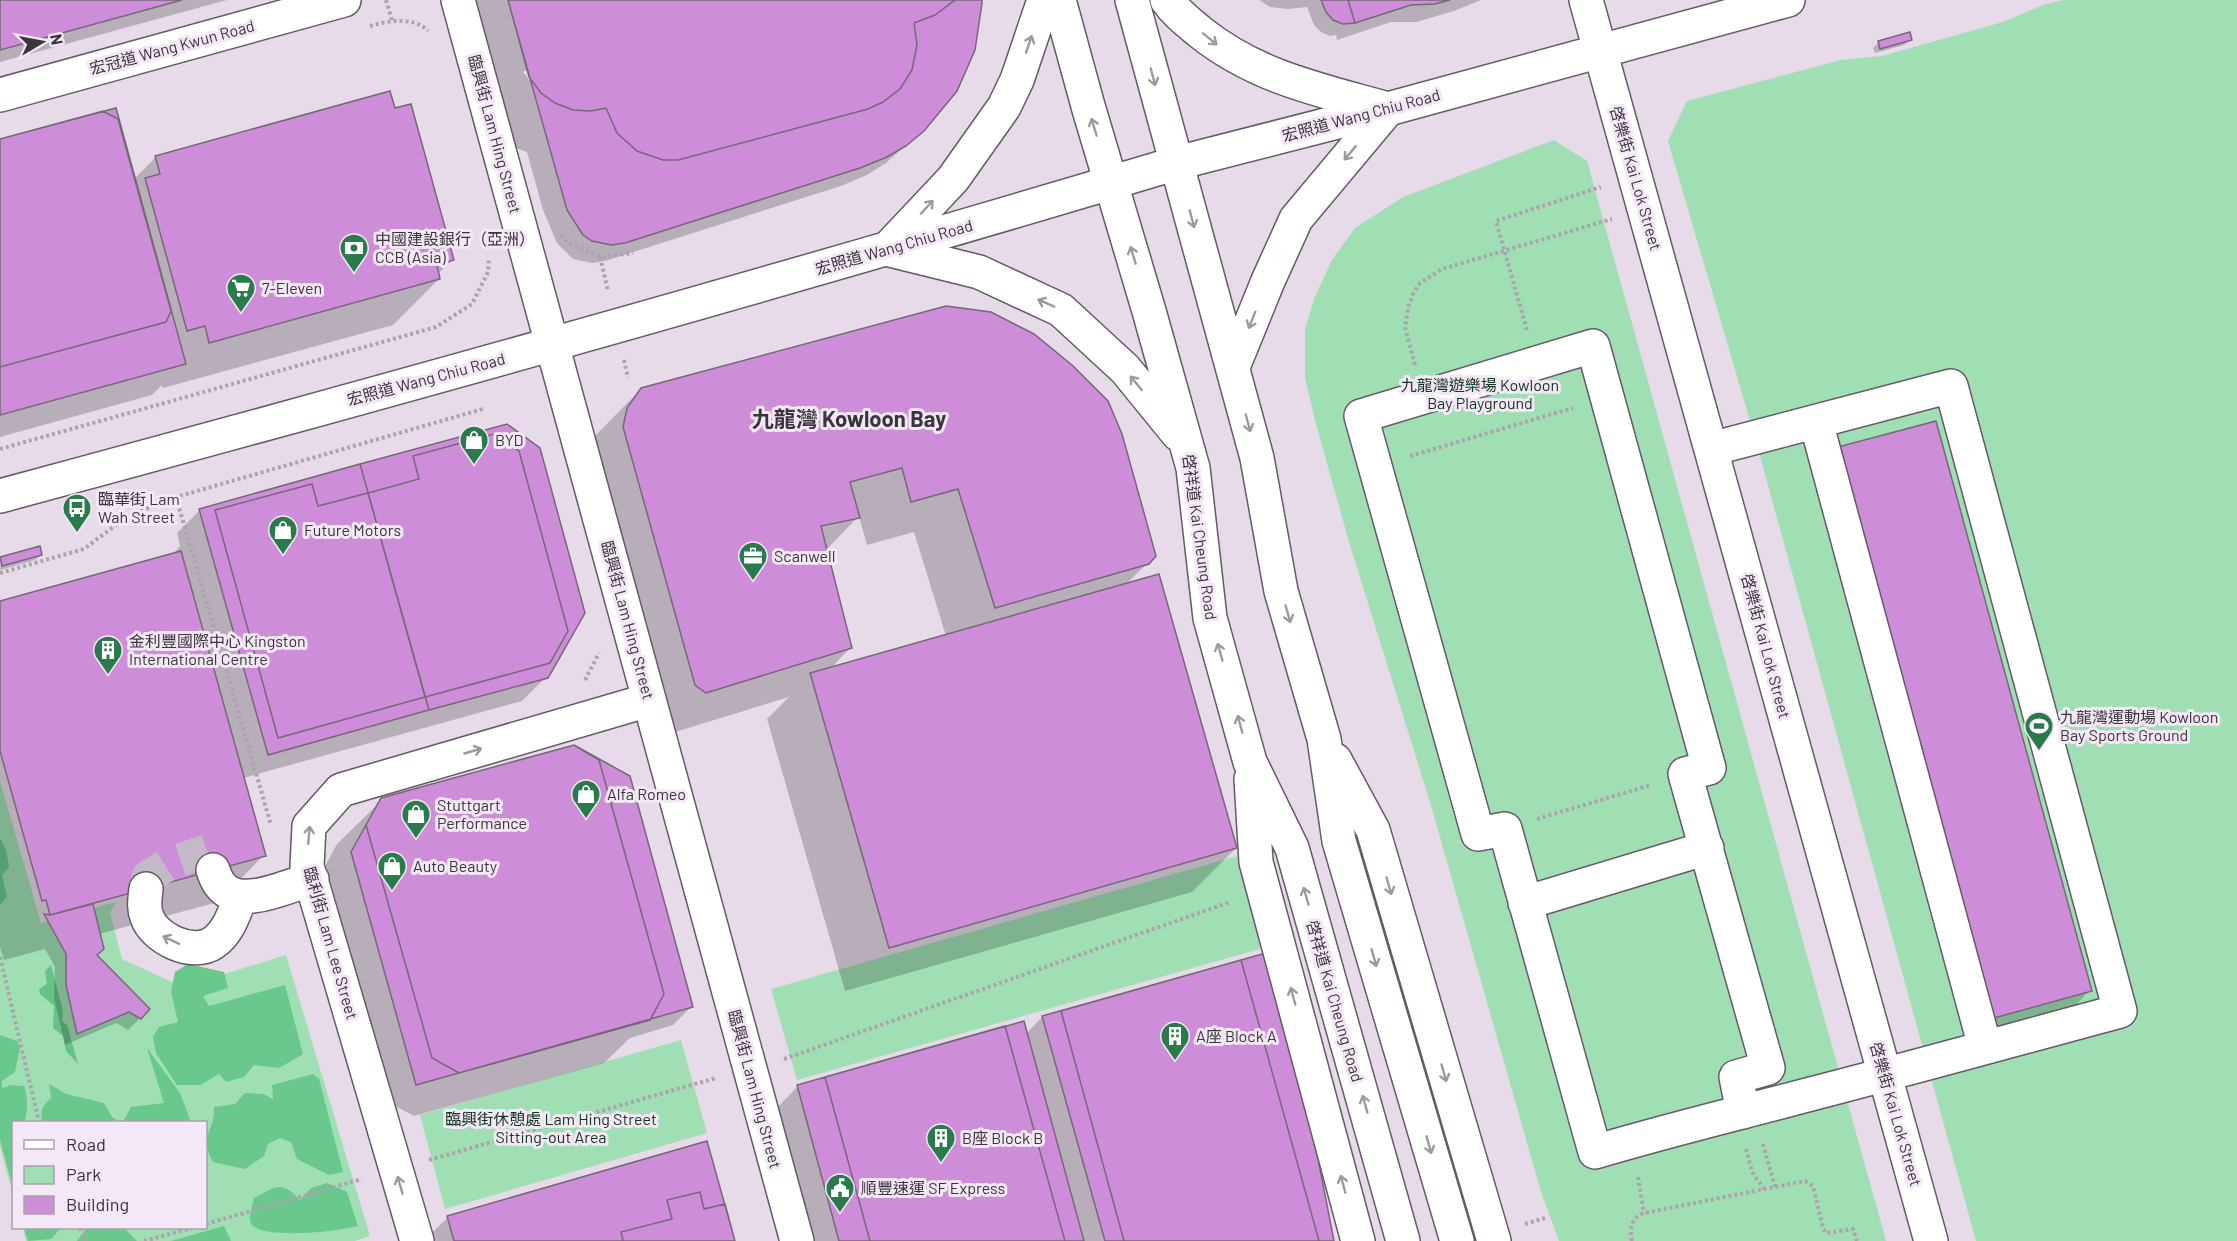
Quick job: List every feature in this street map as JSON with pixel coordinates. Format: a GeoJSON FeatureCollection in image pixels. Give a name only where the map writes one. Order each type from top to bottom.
{"type":"FeatureCollection","features":[{"type":"Feature","properties":{"kind":"street","name":"宏冠道 Wang Kwun Road"},"geometry":{"type":"LineString","coordinates":[[0,94],[344,0]]}},
{"type":"Feature","properties":{"kind":"street","name":"臨興街 Lam Hing Street"},"geometry":{"type":"LineString","coordinates":[[458,0],[797,1241]]}},
{"type":"Feature","properties":{"kind":"street"},"geometry":{"type":"LineString","coordinates":[[1044,0],[1017,80],[1004,107],[953,179],[886,249],[979,273],[1061,310],[1125,369],[1187,444]]}},
{"type":"Feature","properties":{"kind":"street","name":"啓祥道 Kai Cheung Road"},"geometry":{"type":"LineString","coordinates":[[1059,0],[1193,468],[1210,618],[1250,762],[1292,848],[1403,1241]]}},
{"type":"Feature","properties":{"kind":"street"},"geometry":{"type":"LineString","coordinates":[[1132,0],[1257,458],[1281,591],[1324,739],[1339,841],[1457,1241]]}},
{"type":"Feature","properties":{"kind":"street"},"geometry":{"type":"LineString","coordinates":[[1167,0],[1175,12],[1225,51],[1292,83],[1388,109],[1296,219],[1233,367]]}},
{"type":"Feature","properties":{"kind":"street","name":"啓樂街 Kai Lok Street"},"geometry":{"type":"LineString","coordinates":[[1586,0],[1931,1241]]}},
{"type":"Feature","properties":{"kind":"street","name":"宏照道 Wang Chiu Road"},"geometry":{"type":"LineString","coordinates":[[0,496],[552,344],[1177,163],[1388,109],[1788,0]]}},
{"type":"Feature","properties":{"kind":"street"},"geometry":{"type":"LineString","coordinates":[[1711,449],[1951,386],[2120,1011],[1884,1074],[1749,1128],[1595,1152],[1505,829],[1478,834],[1361,416],[1593,346],[1709,768],[1686,774],[1768,1068],[1736,1077],[1749,1128]]}},
{"type":"Feature","properties":{"kind":"street"},"geometry":{"type":"LineString","coordinates":[[1816,422],[1985,1047]]}},
{"type":"Feature","properties":{"kind":"street","name":"臨利街 Lam Lee Street"},"geometry":{"type":"LineString","coordinates":[[417,1241],[307,866],[309,826],[341,790],[650,700]]}},
{"type":"Feature","properties":{"kind":"street"},"geometry":{"type":"LineString","coordinates":[[1324,739],[1373,830],[1494,1241]]}},
{"type":"Feature","properties":{"kind":"street"},"geometry":{"type":"LineString","coordinates":[[1250,762],[1256,862],[1358,1241]]}},
{"type":"Feature","properties":{"kind":"street"},"geometry":{"type":"LineString","coordinates":[[1525,903],[1707,848]]}},
{"type":"Feature","properties":{"kind":"street"},"geometry":{"type":"LineString","coordinates":[[213,870],[220,886],[231,894],[249,898],[312,879]]}},
{"type":"Feature","properties":{"kind":"street"},"geometry":{"type":"LineString","coordinates":[[146,889],[144,904],[147,919],[164,939],[191,949],[211,944],[228,927],[241,896]]}},
{"type":"Feature","properties":{"kind":"path"},"geometry":{"type":"LineString","coordinates":[[386,0],[392,20]]}},
{"type":"Feature","properties":{"kind":"path"},"geometry":{"type":"LineString","coordinates":[[1525,320],[1496,221],[1595,189]]}},
{"type":"Feature","properties":{"kind":"path"},"geometry":{"type":"LineString","coordinates":[[1412,354],[1405,328],[1413,294],[1420,283],[1442,269],[1604,222]]}},
{"type":"Feature","properties":{"kind":"path"},"geometry":{"type":"LineString","coordinates":[[556,229],[568,243],[600,257],[633,253]]}},
{"type":"Feature","properties":{"kind":"path"},"geometry":{"type":"LineString","coordinates":[[0,449],[436,327],[472,304],[488,272]]}},
{"type":"Feature","properties":{"kind":"path"},"geometry":{"type":"LineString","coordinates":[[1376,466],[1608,398]]}},
{"type":"Feature","properties":{"kind":"path"},"geometry":{"type":"LineString","coordinates":[[0,573],[84,549],[128,516],[176,497],[483,409]]}},
{"type":"Feature","properties":{"kind":"path"},"geometry":{"type":"LineString","coordinates":[[176,497],[272,826]]}},
{"type":"Feature","properties":{"kind":"path"},"geometry":{"type":"LineString","coordinates":[[584,682],[602,648]]}},
{"type":"Feature","properties":{"kind":"path"},"geometry":{"type":"LineString","coordinates":[[1505,829],[1686,774]]}},
{"type":"Feature","properties":{"kind":"path"},"geometry":{"type":"LineString","coordinates":[[783,1060],[1230,902]]}},
{"type":"Feature","properties":{"kind":"path"},"geometry":{"type":"LineString","coordinates":[[0,957],[39,1121]]}},
{"type":"Feature","properties":{"kind":"path"},"geometry":{"type":"LineString","coordinates":[[418,1163],[715,1078]]}},
{"type":"Feature","properties":{"kind":"path"},"geometry":{"type":"LineString","coordinates":[[1749,1128],[1775,1187]]}},
{"type":"Feature","properties":{"kind":"path"},"geometry":{"type":"LineString","coordinates":[[1749,1128],[1752,1172],[1764,1189]]}},
{"type":"Feature","properties":{"kind":"path"},"geometry":{"type":"LineString","coordinates":[[207,1224],[363,1179]]}},
{"type":"Feature","properties":{"kind":"path"},"geometry":{"type":"LineString","coordinates":[[1632,1241],[1631,1225],[1637,1216],[1644,1213],[1804,1181],[1813,1186],[1826,1233],[1853,1229],[1857,1241]]}},
{"type":"Feature","properties":{"kind":"path"},"geometry":{"type":"LineString","coordinates":[[1641,1196],[1644,1213]]}},
{"type":"Feature","properties":{"kind":"path"},"geometry":{"type":"LineString","coordinates":[[1526,1233],[1524,1224],[1545,1218]]}},
{"type":"Feature","properties":{"kind":"path"},"geometry":{"type":"LineString","coordinates":[[144,1241],[185,1229]]}},
{"type":"Feature","properties":{"kind":"green space","name":"九龍灣運動場 Kowloon Bay Sports Ground"},"geometry":{"type":"Polygon","coordinates":[[[2063,0],[2237,0],[2237,1241],[1976,1241],[1755,438],[1668,141],[1687,101],[1841,60],[1882,56],[2003,22],[2043,5],[2063,0]]]}},
{"type":"Feature","properties":{"kind":"green space","name":"九龍灣遊樂場 Kowloon Bay Playground"},"geometry":{"type":"Polygon","coordinates":[[[1554,140],[1587,161],[1886,1241],[1559,1241],[1541,1192],[1430,802],[1349,542],[1316,424],[1305,378],[1305,329],[1314,299],[1332,260],[1355,228],[1403,197],[1554,140]]]}},
{"type":"Feature","properties":{"kind":"green space"},"geometry":{"type":"Polygon","coordinates":[[[0,781],[41,923],[116,902],[110,913],[122,959],[183,987],[286,955],[370,1236],[355,1241],[26,1241],[23,1229],[207,1229],[207,1121],[12,1121],[12,1191],[0,1147],[0,781]]]}},
{"type":"Feature","properties":{"kind":"green space"},"geometry":{"type":"Polygon","coordinates":[[[1237,856],[1263,948],[797,1080],[771,989],[1237,856]]]}},
{"type":"Feature","properties":{"kind":"green space","name":"臨興街休憩處 Lam Hing Street Sitting-out Area"},"geometry":{"type":"Polygon","coordinates":[[[681,1040],[707,1133],[445,1209],[420,1115],[681,1040]]]}},
{"type":"Feature","properties":{"kind":"shaded area"},"geometry":{"type":"Polygon","coordinates":[[[0,838],[6,850],[9,867],[2,875],[7,897],[0,905],[0,838]]]}},
{"type":"Feature","properties":{"kind":"shaded area"},"geometry":{"type":"Polygon","coordinates":[[[188,964],[224,972],[228,988],[203,996],[209,1006],[285,985],[303,1054],[279,1068],[254,1065],[244,1077],[226,1082],[219,1074],[200,1085],[177,1085],[156,1053],[153,1037],[159,1027],[178,1022],[171,992],[175,972],[188,964]]]}},
{"type":"Feature","properties":{"kind":"shaded area"},"geometry":{"type":"Polygon","coordinates":[[[51,965],[63,1011],[62,1021],[67,1025],[78,1064],[66,1051],[63,1036],[53,1028],[54,1006],[40,994],[39,989],[47,984],[45,971],[51,965]]]}},
{"type":"Feature","properties":{"kind":"shaded area"},"geometry":{"type":"Polygon","coordinates":[[[0,1035],[17,1041],[20,1047],[15,1072],[2,1081],[2,1088],[11,1085],[24,1086],[27,1099],[24,1121],[12,1121],[12,1184],[0,1140],[0,1035]]]}},
{"type":"Feature","properties":{"kind":"shaded area"},"geometry":{"type":"Polygon","coordinates":[[[147,1048],[180,1093],[191,1121],[124,1121],[131,1107],[164,1103],[147,1048]]]}},
{"type":"Feature","properties":{"kind":"shaded area"},"geometry":{"type":"Polygon","coordinates":[[[313,1074],[319,1079],[343,1172],[329,1175],[297,1159],[291,1142],[280,1138],[268,1144],[264,1156],[245,1169],[213,1162],[208,1152],[207,1139],[214,1116],[214,1107],[235,1104],[245,1093],[263,1094],[273,1099],[272,1085],[313,1074]]]}},
{"type":"Feature","properties":{"kind":"shaded area"},"geometry":{"type":"Polygon","coordinates":[[[49,1084],[66,1094],[104,1103],[112,1117],[118,1121],[43,1121],[42,1109],[51,1098],[49,1084]]]}},
{"type":"Feature","properties":{"kind":"shaded area"},"geometry":{"type":"Polygon","coordinates":[[[327,1183],[347,1192],[358,1226],[332,1231],[280,1233],[255,1227],[250,1221],[254,1198],[268,1190],[283,1187],[300,1200],[311,1188],[327,1183]]]}},
{"type":"Feature","properties":{"kind":"shaded area"},"geometry":{"type":"Polygon","coordinates":[[[224,1226],[231,1241],[171,1241],[224,1226]]]}},
{"type":"Feature","properties":{"kind":"shaded area"},"geometry":{"type":"Polygon","coordinates":[[[24,1229],[60,1229],[51,1239],[28,1241],[24,1229]]]}},
{"type":"Feature","properties":{"kind":"shaded area"},"geometry":{"type":"Polygon","coordinates":[[[86,1229],[125,1229],[137,1241],[77,1241],[86,1229]]]}},
{"type":"Feature","properties":{"kind":"building"},"geometry":{"type":"Polygon","coordinates":[[[0,0],[182,0],[0,50],[0,0]]]}},
{"type":"Feature","properties":{"kind":"building"},"geometry":{"type":"Polygon","coordinates":[[[508,0],[982,0],[982,3],[975,50],[957,91],[924,131],[906,146],[860,168],[625,243],[611,245],[592,241],[583,235],[567,210],[508,0]]]}},
{"type":"Feature","properties":{"kind":"building"},"geometry":{"type":"Polygon","coordinates":[[[508,0],[955,0],[935,15],[914,23],[917,45],[912,70],[900,89],[883,102],[868,109],[678,160],[663,160],[637,151],[617,133],[606,108],[591,111],[573,110],[555,103],[541,93],[529,77],[508,0]]]}},
{"type":"Feature","properties":{"kind":"building"},"geometry":{"type":"Polygon","coordinates":[[[1321,0],[1348,0],[1355,23],[1343,24],[1333,20],[1326,12],[1321,0]]]}},
{"type":"Feature","properties":{"kind":"building"},"geometry":{"type":"Polygon","coordinates":[[[1348,0],[1450,0],[1435,4],[1411,5],[1355,23],[1348,0]]]}},
{"type":"Feature","properties":{"kind":"building"},"geometry":{"type":"Polygon","coordinates":[[[1910,32],[1912,40],[1880,49],[1878,41],[1910,32]]]}},
{"type":"Feature","properties":{"kind":"building"},"geometry":{"type":"Polygon","coordinates":[[[390,91],[395,108],[411,104],[454,260],[437,265],[440,279],[209,343],[205,326],[187,331],[145,178],[160,174],[155,156],[390,91]]]}},
{"type":"Feature","properties":{"kind":"building"},"geometry":{"type":"Polygon","coordinates":[[[116,108],[186,364],[0,415],[0,139],[116,108]]]}},
{"type":"Feature","properties":{"kind":"building"},"geometry":{"type":"Polygon","coordinates":[[[103,111],[118,119],[171,311],[166,322],[0,367],[0,139],[103,111]]]}},
{"type":"Feature","properties":{"kind":"building"},"geometry":{"type":"Polygon","coordinates":[[[946,306],[991,312],[1034,334],[1072,365],[1108,401],[1122,434],[1156,556],[1149,564],[995,608],[958,489],[911,502],[902,468],[850,482],[860,518],[821,526],[852,648],[706,693],[695,685],[623,427],[627,408],[641,388],[946,306]]]}},
{"type":"Feature","properties":{"kind":"building"},"geometry":{"type":"Polygon","coordinates":[[[1936,421],[2092,991],[1994,1018],[1838,447],[1936,421]]]}},
{"type":"Feature","properties":{"kind":"building"},"geometry":{"type":"Polygon","coordinates":[[[507,424],[540,448],[585,613],[548,678],[429,710],[360,464],[507,424]]]}},
{"type":"Feature","properties":{"kind":"building"},"geometry":{"type":"Polygon","coordinates":[[[494,434],[519,451],[568,631],[550,663],[425,697],[368,493],[419,479],[413,456],[494,434]]]}},
{"type":"Feature","properties":{"kind":"building"},"geometry":{"type":"Polygon","coordinates":[[[360,464],[429,710],[268,755],[199,509],[360,464]]]}},
{"type":"Feature","properties":{"kind":"building"},"geometry":{"type":"Polygon","coordinates":[[[312,484],[318,506],[368,493],[425,697],[278,738],[215,510],[312,484]]]}},
{"type":"Feature","properties":{"kind":"building"},"geometry":{"type":"Polygon","coordinates":[[[40,546],[42,555],[2,566],[0,557],[40,546]]]}},
{"type":"Feature","properties":{"kind":"building","name":"金利豐國際中心 Kingston International Centre"},"geometry":{"type":"Polygon","coordinates":[[[181,551],[266,856],[50,915],[46,900],[42,901],[0,751],[0,601],[181,551]]]}},
{"type":"Feature","properties":{"kind":"building"},"geometry":{"type":"Polygon","coordinates":[[[1159,574],[1237,848],[889,948],[810,673],[1159,574]]]}},
{"type":"Feature","properties":{"kind":"building"},"geometry":{"type":"Polygon","coordinates":[[[574,745],[630,776],[693,1007],[416,1085],[351,852],[381,798],[574,745]]]}},
{"type":"Feature","properties":{"kind":"building"},"geometry":{"type":"Polygon","coordinates":[[[574,745],[599,760],[664,994],[650,1020],[459,1073],[432,1058],[366,825],[381,798],[574,745]]]}},
{"type":"Feature","properties":{"kind":"building"},"geometry":{"type":"Polygon","coordinates":[[[93,904],[104,949],[97,955],[150,1009],[141,1019],[129,1012],[77,1034],[66,985],[66,954],[44,914],[50,915],[93,904]]]}},
{"type":"Feature","properties":{"kind":"building","name":"A座 Block A"},"geometry":{"type":"Polygon","coordinates":[[[1266,953],[1308,1107],[1334,1241],[1105,1241],[1042,1016],[1266,953]]]}},
{"type":"Feature","properties":{"kind":"building","name":"A座 Block A"},"geometry":{"type":"Polygon","coordinates":[[[1241,960],[1319,1241],[1124,1241],[1061,1011],[1241,960]]]}},
{"type":"Feature","properties":{"kind":"building","name":"B座 Block B"},"geometry":{"type":"Polygon","coordinates":[[[1024,1021],[1084,1241],[839,1241],[797,1085],[1024,1021]]]}},
{"type":"Feature","properties":{"kind":"building","name":"B座 Block B"},"geometry":{"type":"Polygon","coordinates":[[[1005,1026],[1065,1241],[870,1241],[825,1077],[1005,1026]]]}},
{"type":"Feature","properties":{"kind":"building"},"geometry":{"type":"Polygon","coordinates":[[[707,1141],[735,1241],[454,1241],[447,1216],[707,1141]]]}},
{"type":"Feature","properties":{"kind":"building"},"geometry":{"type":"Polygon","coordinates":[[[700,1192],[704,1209],[725,1204],[735,1241],[623,1241],[621,1232],[672,1219],[667,1200],[700,1192]]]}},
{"type":"Feature","properties":{"kind":"tunnel"},"geometry":{"type":"LineString","coordinates":[[146,889],[148,877],[170,863],[207,851]]}},
{"type":"Feature","properties":{"kind":"place","name":"中國建設銀行（亞洲） CCB (Asia)"},"geometry":{"type":"Point","coordinates":[354,274]}},
{"type":"Feature","properties":{"kind":"place","name":"7-Eleven"},"geometry":{"type":"Point","coordinates":[241,314]}},
{"type":"Feature","properties":{"kind":"place","name":"BYD"},"geometry":{"type":"Point","coordinates":[474,466]}},
{"type":"Feature","properties":{"kind":"place","name":"臨華街 Lam Wah Street"},"geometry":{"type":"Point","coordinates":[77,534]}},
{"type":"Feature","properties":{"kind":"place","name":"Future Motors"},"geometry":{"type":"Point","coordinates":[283,556]}},
{"type":"Feature","properties":{"kind":"place","name":"Scanwell"},"geometry":{"type":"Point","coordinates":[753,582]}},
{"type":"Feature","properties":{"kind":"place","name":"金利豐國際中心 Kingston International Centre"},"geometry":{"type":"Point","coordinates":[108,676]}},
{"type":"Feature","properties":{"kind":"place","name":"九龍灣運動場 Kowloon Bay Sports Ground"},"geometry":{"type":"Point","coordinates":[2039,752]}},
{"type":"Feature","properties":{"kind":"place","name":"Alfa Romeo"},"geometry":{"type":"Point","coordinates":[586,820]}},
{"type":"Feature","properties":{"kind":"place","name":"Stuttgart Performance"},"geometry":{"type":"Point","coordinates":[416,840]}},
{"type":"Feature","properties":{"kind":"place","name":"Auto Beauty"},"geometry":{"type":"Point","coordinates":[392,892]}},
{"type":"Feature","properties":{"kind":"place","name":"A座 Block A"},"geometry":{"type":"Point","coordinates":[1175,1062]}},
{"type":"Feature","properties":{"kind":"place","name":"B座 Block B"},"geometry":{"type":"Point","coordinates":[941,1164]}},
{"type":"Feature","properties":{"kind":"place","name":"順豐速運 SF Express"},"geometry":{"type":"Point","coordinates":[840,1214]}},
{"type":"Feature","properties":{"kind":"district","name":"九龍灣 Kowloon Bay"},"geometry":{"type":"Point","coordinates":[849,419]}}]}
